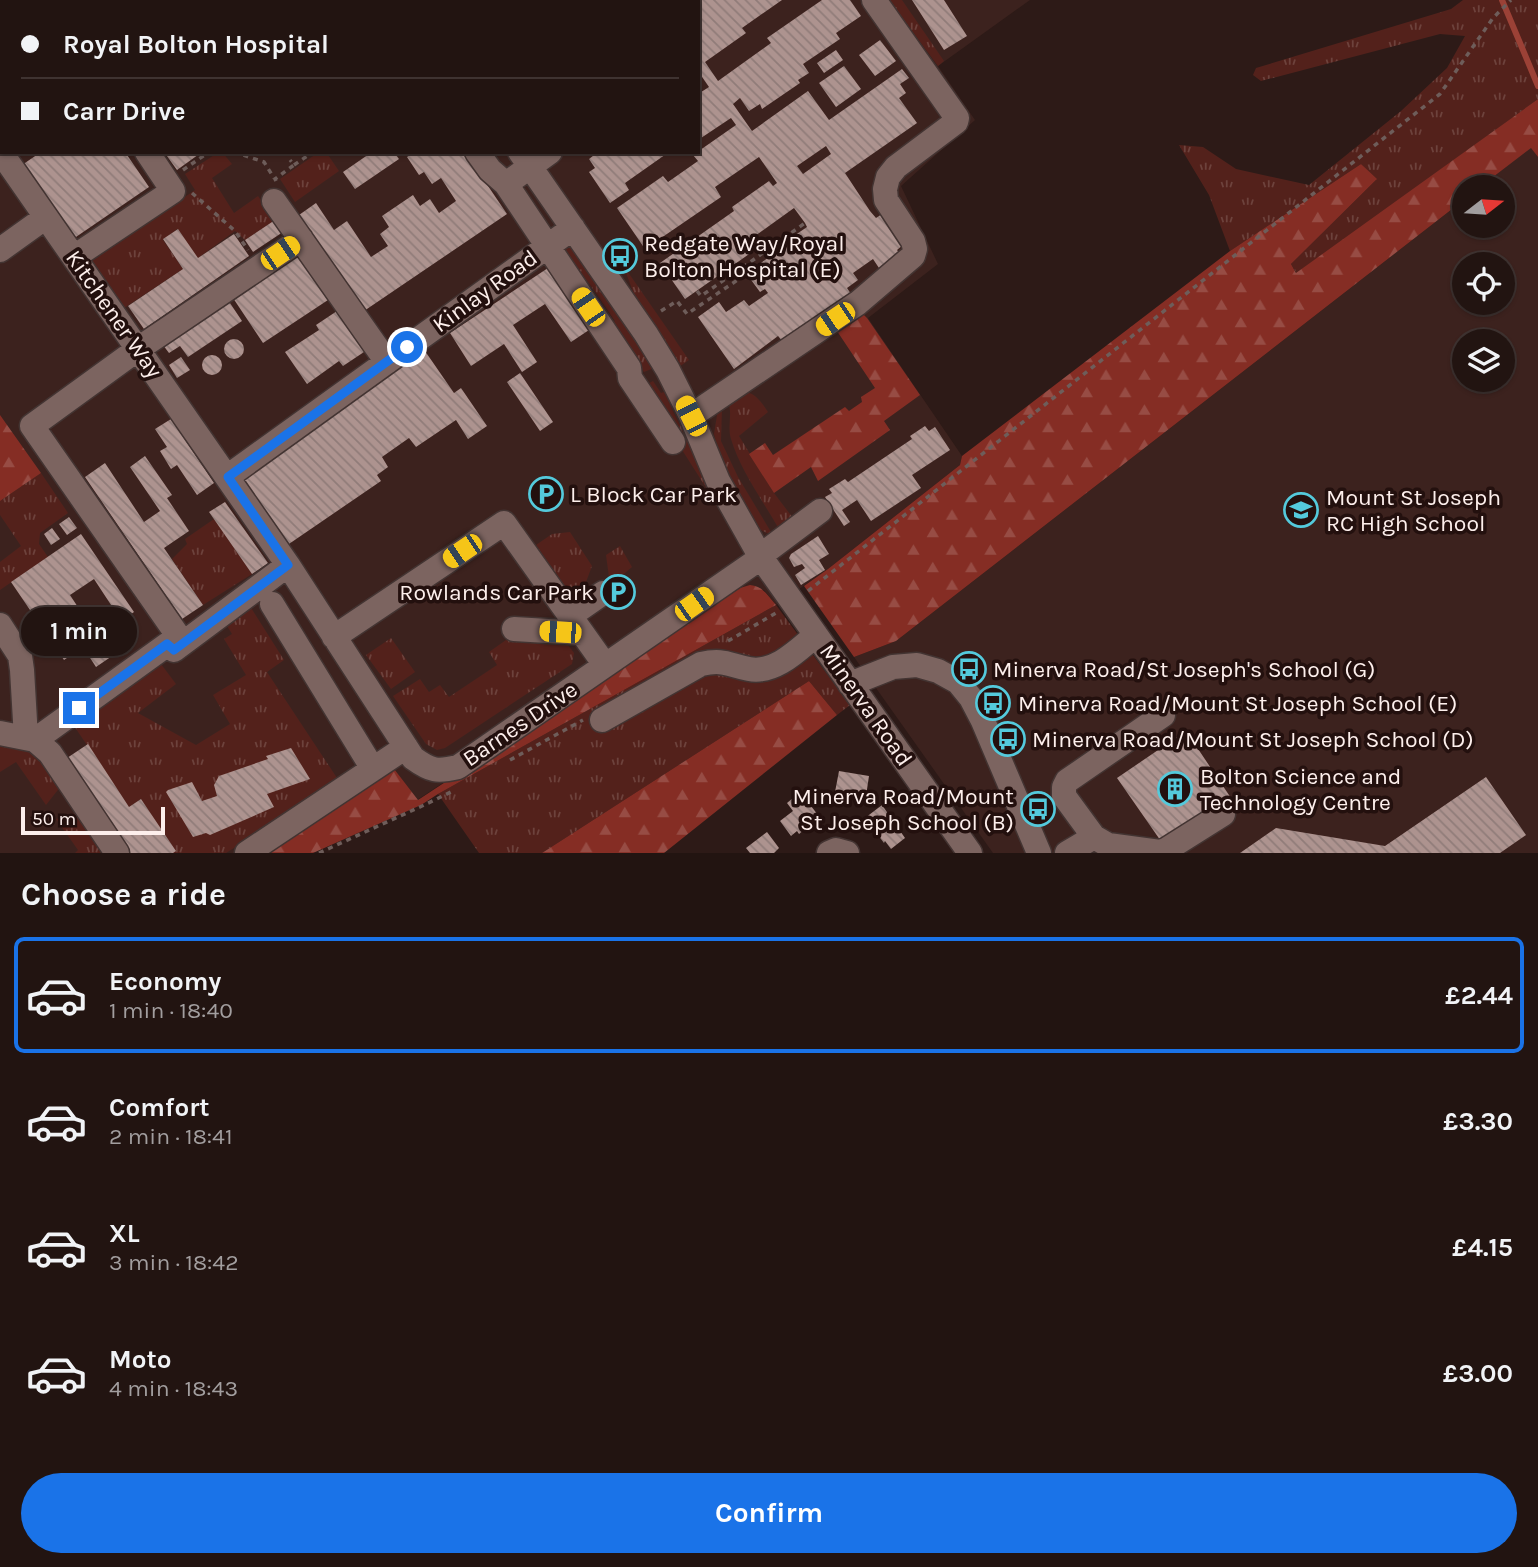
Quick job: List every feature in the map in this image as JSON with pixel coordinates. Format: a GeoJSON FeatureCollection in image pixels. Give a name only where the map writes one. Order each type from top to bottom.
{"type":"FeatureCollection","features":[{"type":"Feature","properties":{"kind":"street"},"geometry":{"type":"LineString","coordinates":[[691,416],[858,303],[913,256],[914,241],[886,200],[888,177],[896,167],[956,122],[957,118],[874,0]]}},
{"type":"Feature","properties":{"kind":"street","name":"Kitchener Way"},"geometry":{"type":"LineString","coordinates":[[2,154],[228,477]]}},
{"type":"Feature","properties":{"kind":"street"},"geometry":{"type":"LineString","coordinates":[[74,257],[170,186],[148,154]]}},
{"type":"Feature","properties":{"kind":"street"},"geometry":{"type":"LineString","coordinates":[[478,154],[490,170],[506,184],[548,246],[629,368],[630,378],[673,442]]}},
{"type":"Feature","properties":{"kind":"street"},"geometry":{"type":"LineString","coordinates":[[506,184],[525,159],[543,154]]}},
{"type":"Feature","properties":{"kind":"street","name":"Minerva Road"},"geometry":{"type":"LineString","coordinates":[[525,159],[668,370],[719,481],[761,557],[970,853]]}},
{"type":"Feature","properties":{"kind":"street"},"geometry":{"type":"LineString","coordinates":[[274,190],[301,239],[387,362]]}},
{"type":"Feature","properties":{"kind":"street"},"geometry":{"type":"LineString","coordinates":[[0,250],[46,217]]}},
{"type":"Feature","properties":{"kind":"street","name":"Kinlay Road"},"geometry":{"type":"LineString","coordinates":[[228,477],[573,228]]}},
{"type":"Feature","properties":{"kind":"street"},"geometry":{"type":"LineString","coordinates":[[183,643],[32,426],[138,349],[301,239]]}},
{"type":"Feature","properties":{"kind":"street","name":"Barnes Drive"},"geometry":{"type":"LineString","coordinates":[[228,477],[413,758],[427,768],[443,771],[458,767],[761,557],[820,511]]}},
{"type":"Feature","properties":{"kind":"street"},"geometry":{"type":"LineString","coordinates":[[334,637],[505,523],[605,665]]}},
{"type":"Feature","properties":{"kind":"street"},"geometry":{"type":"LineString","coordinates":[[30,739],[167,644],[174,650],[288,565]]}},
{"type":"Feature","properties":{"kind":"street"},"geometry":{"type":"LineString","coordinates":[[514,629],[576,624],[603,593]]}},
{"type":"Feature","properties":{"kind":"street"},"geometry":{"type":"LineString","coordinates":[[272,604],[373,769]]}},
{"type":"Feature","properties":{"kind":"street"},"geometry":{"type":"LineString","coordinates":[[0,625],[20,656],[30,739]]}},
{"type":"Feature","properties":{"kind":"street"},"geometry":{"type":"LineString","coordinates":[[602,720],[701,664],[725,662],[758,670],[771,667],[816,635]]}},
{"type":"Feature","properties":{"kind":"street"},"geometry":{"type":"LineString","coordinates":[[850,684],[893,667],[917,665],[938,670],[958,682],[971,698],[983,721],[1039,853]]}},
{"type":"Feature","properties":{"kind":"street"},"geometry":{"type":"LineString","coordinates":[[1163,715],[1067,781],[1063,787],[1064,796],[1094,837],[1108,845],[1160,852],[1223,814]]}},
{"type":"Feature","properties":{"kind":"street"},"geometry":{"type":"LineString","coordinates":[[0,733],[30,739],[50,753],[117,853]]}},
{"type":"Feature","properties":{"kind":"street"},"geometry":{"type":"LineString","coordinates":[[247,853],[406,747]]}},
{"type":"Feature","properties":{"kind":"street"},"geometry":{"type":"LineString","coordinates":[[1067,853],[1094,837]]}},
{"type":"Feature","properties":{"kind":"street"},"geometry":{"type":"LineString","coordinates":[[829,853],[836,850],[847,853]]}},
{"type":"Feature","properties":{"kind":"path"},"geometry":{"type":"LineString","coordinates":[[793,602],[1440,94],[1493,18],[1511,0]]}},
{"type":"Feature","properties":{"kind":"path"},"geometry":{"type":"LineString","coordinates":[[170,186],[207,154]]}},
{"type":"Feature","properties":{"kind":"path"},"geometry":{"type":"LineString","coordinates":[[240,154],[264,162],[274,190]]}},
{"type":"Feature","properties":{"kind":"path"},"geometry":{"type":"LineString","coordinates":[[294,165],[310,154]]}},
{"type":"Feature","properties":{"kind":"path"},"geometry":{"type":"LineString","coordinates":[[170,186],[190,192],[235,231],[259,268]]}},
{"type":"Feature","properties":{"kind":"path"},"geometry":{"type":"LineString","coordinates":[[697,291],[701,296],[805,223]]}},
{"type":"Feature","properties":{"kind":"path"},"geometry":{"type":"LineString","coordinates":[[661,311],[677,300],[687,314],[742,277],[746,265]]}},
{"type":"Feature","properties":{"kind":"path"},"geometry":{"type":"LineString","coordinates":[[319,853],[422,807]]}},
{"type":"Feature","properties":{"kind":"shaded area"},"geometry":{"type":"Polygon","coordinates":[[[700,0],[1030,0],[938,66],[975,120],[901,186],[938,264],[868,318],[962,456],[960,465],[828,569],[776,605],[764,590],[740,588],[417,800],[259,853],[0,853],[0,154],[700,154],[700,0]]]}},
{"type":"Feature","properties":{"kind":"shaded area","name":"Mount St Joseph RC High School"},"geometry":{"type":"Polygon","coordinates":[[[1531,147],[1538,157],[1538,853],[993,853],[854,657],[896,641],[1452,209],[1452,238],[1516,238],[1516,175],[1495,175],[1531,147]]]}},
{"type":"Feature","properties":{"kind":"green space"},"geometry":{"type":"Polygon","coordinates":[[[889,0],[902,0],[944,61],[938,66],[889,0]]]}},
{"type":"Feature","properties":{"kind":"green space"},"geometry":{"type":"Polygon","coordinates":[[[1463,0],[1538,0],[1538,99],[1297,274],[1291,264],[1376,180],[1361,164],[1230,251],[1209,195],[1179,145],[1203,147],[1236,169],[1309,185],[1401,111],[1447,68],[1465,36],[1440,34],[1261,81],[1253,75],[1256,68],[1451,9],[1463,0]]]}},
{"type":"Feature","properties":{"kind":"green space"},"geometry":{"type":"Polygon","coordinates":[[[1538,99],[1538,157],[1531,148],[1496,175],[1452,175],[1452,209],[896,641],[854,657],[804,586],[960,465],[962,456],[1230,251],[1361,164],[1377,179],[1291,264],[1296,273],[1538,99]]]}},
{"type":"Feature","properties":{"kind":"green space"},"geometry":{"type":"Polygon","coordinates":[[[216,154],[224,154],[232,164],[212,178],[234,213],[258,196],[275,220],[245,240],[235,231],[198,258],[177,229],[163,240],[183,269],[121,310],[89,263],[195,190],[185,174],[216,154]]]}},
{"type":"Feature","properties":{"kind":"green space"},"geometry":{"type":"Polygon","coordinates":[[[316,154],[327,154],[339,171],[295,202],[280,179],[316,154]]]}},
{"type":"Feature","properties":{"kind":"green space"},"geometry":{"type":"Polygon","coordinates":[[[570,245],[654,368],[644,372],[609,326],[615,321],[576,265],[562,251],[570,245]]]}},
{"type":"Feature","properties":{"kind":"green space"},"geometry":{"type":"Polygon","coordinates":[[[623,265],[689,360],[679,367],[634,294],[623,265]]]}},
{"type":"Feature","properties":{"kind":"green space"},"geometry":{"type":"Polygon","coordinates":[[[861,312],[920,395],[884,421],[890,430],[818,481],[811,467],[774,493],[749,454],[765,443],[773,455],[845,407],[849,411],[862,402],[861,397],[875,388],[837,331],[861,312]]]}},
{"type":"Feature","properties":{"kind":"green space"},"geometry":{"type":"Polygon","coordinates":[[[653,381],[661,393],[664,392],[703,478],[721,507],[719,508],[642,387],[653,381]]]}},
{"type":"Feature","properties":{"kind":"green space"},"geometry":{"type":"Polygon","coordinates":[[[747,392],[756,397],[768,412],[739,436],[774,493],[793,518],[780,531],[747,475],[731,439],[728,402],[747,392]]]}},
{"type":"Feature","properties":{"kind":"green space"},"geometry":{"type":"Polygon","coordinates":[[[722,407],[721,441],[738,477],[771,532],[769,534],[757,528],[732,483],[717,446],[714,434],[718,409],[722,407]]]}},
{"type":"Feature","properties":{"kind":"green space"},"geometry":{"type":"Polygon","coordinates":[[[0,415],[41,473],[0,501],[0,415]]]}},
{"type":"Feature","properties":{"kind":"green space"},"geometry":{"type":"Polygon","coordinates":[[[41,473],[68,513],[40,533],[39,544],[48,557],[0,590],[0,562],[21,546],[0,515],[0,501],[41,473]]]}},
{"type":"Feature","properties":{"kind":"green space"},"geometry":{"type":"Polygon","coordinates":[[[214,519],[252,574],[203,605],[172,559],[187,544],[185,539],[214,519]]]}},
{"type":"Feature","properties":{"kind":"green space"},"geometry":{"type":"Polygon","coordinates":[[[570,532],[592,566],[577,606],[536,545],[552,534],[570,532]]]}},
{"type":"Feature","properties":{"kind":"green space"},"geometry":{"type":"Polygon","coordinates":[[[620,546],[632,567],[619,578],[612,579],[609,577],[606,555],[620,546]]]}},
{"type":"Feature","properties":{"kind":"green space"},"geometry":{"type":"Polygon","coordinates":[[[750,585],[762,589],[776,605],[421,805],[313,853],[259,853],[391,765],[418,800],[740,588],[750,585]]]}},
{"type":"Feature","properties":{"kind":"green space"},"geometry":{"type":"Polygon","coordinates":[[[248,603],[284,660],[267,672],[339,781],[226,853],[172,853],[174,851],[141,799],[129,807],[72,723],[158,660],[176,684],[138,713],[196,745],[230,724],[213,695],[246,675],[224,639],[232,634],[224,621],[248,603]]]}},
{"type":"Feature","properties":{"kind":"green space"},"geometry":{"type":"Polygon","coordinates":[[[776,605],[850,705],[837,715],[809,681],[542,853],[479,853],[438,794],[776,605]]]}},
{"type":"Feature","properties":{"kind":"green space"},"geometry":{"type":"Polygon","coordinates":[[[391,638],[415,672],[391,689],[366,655],[391,638]]]}},
{"type":"Feature","properties":{"kind":"green space"},"geometry":{"type":"Polygon","coordinates":[[[506,640],[568,645],[574,653],[572,664],[445,748],[437,750],[426,744],[393,696],[420,679],[429,692],[440,685],[449,697],[497,665],[489,652],[506,640]]]}},
{"type":"Feature","properties":{"kind":"green space"},"geometry":{"type":"Polygon","coordinates":[[[809,681],[837,715],[664,853],[542,853],[809,681]]]}},
{"type":"Feature","properties":{"kind":"green space"},"geometry":{"type":"Polygon","coordinates":[[[0,740],[44,754],[61,786],[46,805],[16,762],[0,772],[0,740]]]}},
{"type":"Feature","properties":{"kind":"green space"},"geometry":{"type":"Polygon","coordinates":[[[80,812],[110,853],[75,853],[78,850],[56,819],[80,812]]]}},
{"type":"Feature","properties":{"kind":"building"},"geometry":{"type":"Polygon","coordinates":[[[700,0],[782,0],[742,28],[746,33],[705,62],[718,81],[771,43],[767,38],[822,0],[850,0],[861,16],[836,33],[840,39],[803,64],[809,73],[798,80],[800,83],[762,109],[760,104],[749,111],[740,98],[733,104],[752,131],[808,91],[829,120],[902,69],[909,78],[900,84],[906,93],[899,98],[917,123],[845,173],[876,218],[882,214],[903,245],[897,250],[900,254],[879,268],[873,259],[853,273],[858,280],[847,288],[855,300],[782,341],[778,336],[734,369],[698,317],[719,302],[726,312],[744,300],[749,306],[768,293],[765,289],[760,292],[746,273],[807,227],[805,223],[794,208],[755,236],[762,245],[685,299],[660,263],[734,211],[732,207],[769,181],[773,186],[777,183],[759,157],[715,187],[721,197],[645,249],[617,208],[663,176],[668,182],[698,161],[693,155],[700,154],[700,150],[736,125],[731,118],[700,139],[700,93],[709,87],[700,74],[700,0]],[[826,146],[797,166],[803,174],[831,154],[826,146]]]}},
{"type":"Feature","properties":{"kind":"building"},"geometry":{"type":"Polygon","coordinates":[[[912,0],[944,0],[967,36],[944,50],[912,0]]]}},
{"type":"Feature","properties":{"kind":"building"},"geometry":{"type":"Polygon","coordinates":[[[880,40],[896,61],[875,76],[859,55],[880,40]]]}},
{"type":"Feature","properties":{"kind":"building"},"geometry":{"type":"Polygon","coordinates":[[[836,50],[843,60],[824,73],[817,63],[836,50]]]}},
{"type":"Feature","properties":{"kind":"building"},"geometry":{"type":"Polygon","coordinates":[[[844,66],[861,89],[836,107],[819,83],[844,66]]]}},
{"type":"Feature","properties":{"kind":"building"},"geometry":{"type":"Polygon","coordinates":[[[38,154],[126,154],[149,187],[73,239],[22,165],[38,154]]]}},
{"type":"Feature","properties":{"kind":"building"},"geometry":{"type":"Polygon","coordinates":[[[165,154],[199,154],[177,170],[165,154]]]}},
{"type":"Feature","properties":{"kind":"building"},"geometry":{"type":"Polygon","coordinates":[[[369,154],[395,154],[399,159],[355,189],[343,172],[369,154]]]}},
{"type":"Feature","properties":{"kind":"building"},"geometry":{"type":"Polygon","coordinates":[[[411,154],[466,154],[507,214],[364,311],[299,215],[316,203],[334,230],[347,221],[371,257],[388,246],[380,234],[389,227],[382,216],[413,195],[420,206],[430,199],[439,213],[456,201],[441,178],[432,184],[424,172],[419,175],[407,157],[411,154]]]}},
{"type":"Feature","properties":{"kind":"building"},"geometry":{"type":"Polygon","coordinates":[[[595,154],[666,154],[625,183],[629,190],[610,203],[589,172],[595,168],[589,159],[595,154]]]}},
{"type":"Feature","properties":{"kind":"building"},"geometry":{"type":"Polygon","coordinates":[[[275,220],[283,232],[253,252],[245,240],[275,220]]]}},
{"type":"Feature","properties":{"kind":"building"},"geometry":{"type":"Polygon","coordinates":[[[178,229],[198,258],[234,234],[249,256],[144,329],[128,306],[183,269],[163,239],[178,229]]]}},
{"type":"Feature","properties":{"kind":"building"},"geometry":{"type":"Polygon","coordinates":[[[298,255],[328,300],[263,343],[233,298],[298,255]]]}},
{"type":"Feature","properties":{"kind":"building"},"geometry":{"type":"Polygon","coordinates":[[[548,268],[589,330],[571,342],[545,304],[513,325],[537,362],[522,372],[504,344],[471,366],[450,333],[548,268]]]}},
{"type":"Feature","properties":{"kind":"building"},"geometry":{"type":"Polygon","coordinates":[[[228,300],[242,321],[188,357],[180,346],[169,353],[160,341],[228,300]]]}},
{"type":"Feature","properties":{"kind":"building"},"geometry":{"type":"Polygon","coordinates":[[[340,309],[367,350],[343,366],[339,361],[307,384],[285,352],[319,330],[316,325],[340,309]]]}},
{"type":"Feature","properties":{"kind":"building"},"geometry":{"type":"Polygon","coordinates":[[[230,339],[238,339],[244,349],[238,359],[230,359],[224,353],[224,345],[230,339]]]}},
{"type":"Feature","properties":{"kind":"building"},"geometry":{"type":"Polygon","coordinates":[[[425,351],[454,393],[461,388],[487,426],[468,439],[456,420],[416,447],[409,438],[382,457],[388,467],[377,475],[381,481],[286,546],[239,478],[425,351]]]}},
{"type":"Feature","properties":{"kind":"building"},"geometry":{"type":"Polygon","coordinates":[[[208,355],[216,355],[222,365],[216,375],[208,375],[202,369],[202,361],[208,355]]]}},
{"type":"Feature","properties":{"kind":"building"},"geometry":{"type":"Polygon","coordinates":[[[181,357],[190,370],[177,378],[169,365],[181,357]]]}},
{"type":"Feature","properties":{"kind":"building"},"geometry":{"type":"Polygon","coordinates":[[[520,373],[553,422],[540,431],[507,382],[520,373]]]}},
{"type":"Feature","properties":{"kind":"building"},"geometry":{"type":"Polygon","coordinates":[[[171,419],[214,483],[197,495],[177,465],[171,469],[160,451],[167,447],[155,429],[171,419]]]}},
{"type":"Feature","properties":{"kind":"building"},"geometry":{"type":"Polygon","coordinates":[[[925,426],[929,431],[935,427],[950,450],[912,475],[921,488],[871,521],[857,500],[842,510],[850,522],[844,526],[825,497],[832,493],[829,489],[845,479],[848,482],[912,439],[910,436],[925,426]]]}},
{"type":"Feature","properties":{"kind":"building"},"geometry":{"type":"Polygon","coordinates":[[[145,456],[172,495],[167,498],[189,531],[164,548],[203,605],[182,619],[85,477],[105,463],[144,522],[160,511],[130,467],[145,456]]]}},
{"type":"Feature","properties":{"kind":"building"},"geometry":{"type":"Polygon","coordinates":[[[225,502],[268,563],[252,574],[209,512],[225,502]]]}},
{"type":"Feature","properties":{"kind":"building"},"geometry":{"type":"Polygon","coordinates":[[[69,517],[77,528],[67,535],[59,524],[69,517]]]}},
{"type":"Feature","properties":{"kind":"building"},"geometry":{"type":"Polygon","coordinates":[[[52,528],[60,539],[51,545],[44,534],[52,528]]]}},
{"type":"Feature","properties":{"kind":"building"},"geometry":{"type":"Polygon","coordinates":[[[81,534],[134,612],[105,632],[118,652],[96,667],[83,647],[64,660],[11,582],[81,534]],[[94,579],[70,595],[89,624],[113,608],[94,579]]]}},
{"type":"Feature","properties":{"kind":"building"},"geometry":{"type":"Polygon","coordinates":[[[818,536],[829,554],[819,560],[825,570],[801,585],[795,575],[805,568],[802,564],[794,567],[789,558],[818,536]]]}},
{"type":"Feature","properties":{"kind":"building","name":"Bolton Science and Technology Centre"},"geometry":{"type":"Polygon","coordinates":[[[1186,731],[1233,801],[1165,847],[1117,778],[1186,731]]]}},
{"type":"Feature","properties":{"kind":"building"},"geometry":{"type":"Polygon","coordinates":[[[88,744],[129,807],[141,799],[176,851],[129,853],[67,758],[88,744]]]}},
{"type":"Feature","properties":{"kind":"building"},"geometry":{"type":"Polygon","coordinates":[[[291,748],[310,779],[267,794],[274,807],[210,835],[206,833],[193,837],[166,792],[192,782],[202,801],[217,796],[214,785],[219,776],[291,748]]]}},
{"type":"Feature","properties":{"kind":"building"},"geometry":{"type":"Polygon","coordinates":[[[839,771],[869,776],[866,796],[835,792],[839,771]]]}},
{"type":"Feature","properties":{"kind":"building"},"geometry":{"type":"Polygon","coordinates":[[[1486,777],[1526,835],[1500,853],[1240,853],[1276,828],[1385,846],[1486,777]]]}},
{"type":"Feature","properties":{"kind":"building"},"geometry":{"type":"Polygon","coordinates":[[[800,792],[818,815],[812,819],[814,822],[799,834],[797,831],[791,836],[780,821],[793,811],[787,803],[800,792]]]}},
{"type":"Feature","properties":{"kind":"building"},"geometry":{"type":"Polygon","coordinates":[[[882,805],[905,838],[891,849],[865,818],[882,805]]]}},
{"type":"Feature","properties":{"kind":"building"},"geometry":{"type":"Polygon","coordinates":[[[767,832],[779,848],[774,853],[750,853],[746,848],[767,832]]]}},
{"type":"Feature","properties":{"kind":"waterway"},"geometry":{"type":"LineString","coordinates":[[1502,0],[1538,86]]}},
{"type":"Feature","properties":{"kind":"place","name":"Redgate Way/Royal Bolton Hospital (E)"},"geometry":{"type":"Point","coordinates":[620,256]}},
{"type":"Feature","properties":{"kind":"place","name":"L Block Car Park"},"geometry":{"type":"Point","coordinates":[546,494]}},
{"type":"Feature","properties":{"kind":"place","name":"Mount St Joseph RC High School"},"geometry":{"type":"Point","coordinates":[1301,510]}},
{"type":"Feature","properties":{"kind":"place","name":"Rowlands Car Park"},"geometry":{"type":"Point","coordinates":[618,592]}},
{"type":"Feature","properties":{"kind":"place","name":"Minerva Road/St Joseph's School (G)"},"geometry":{"type":"Point","coordinates":[969,669]}},
{"type":"Feature","properties":{"kind":"place","name":"Minerva Road/Mount St Joseph School (E)"},"geometry":{"type":"Point","coordinates":[993,703]}},
{"type":"Feature","properties":{"kind":"place","name":"Minerva Road/Mount St Joseph School (D)"},"geometry":{"type":"Point","coordinates":[1008,739]}},
{"type":"Feature","properties":{"kind":"place","name":"Bolton Science and Technology Centre"},"geometry":{"type":"Point","coordinates":[1175,789]}},
{"type":"Feature","properties":{"kind":"place","name":"Minerva Road/Mount St Joseph School (B)"},"geometry":{"type":"Point","coordinates":[1038,809]}},
{"type":"Feature","properties":{"kind":"route"},"geometry":{"type":"LineString","coordinates":[[79,708],[167,644],[174,650],[288,565],[228,477],[407,347]]}}]}
